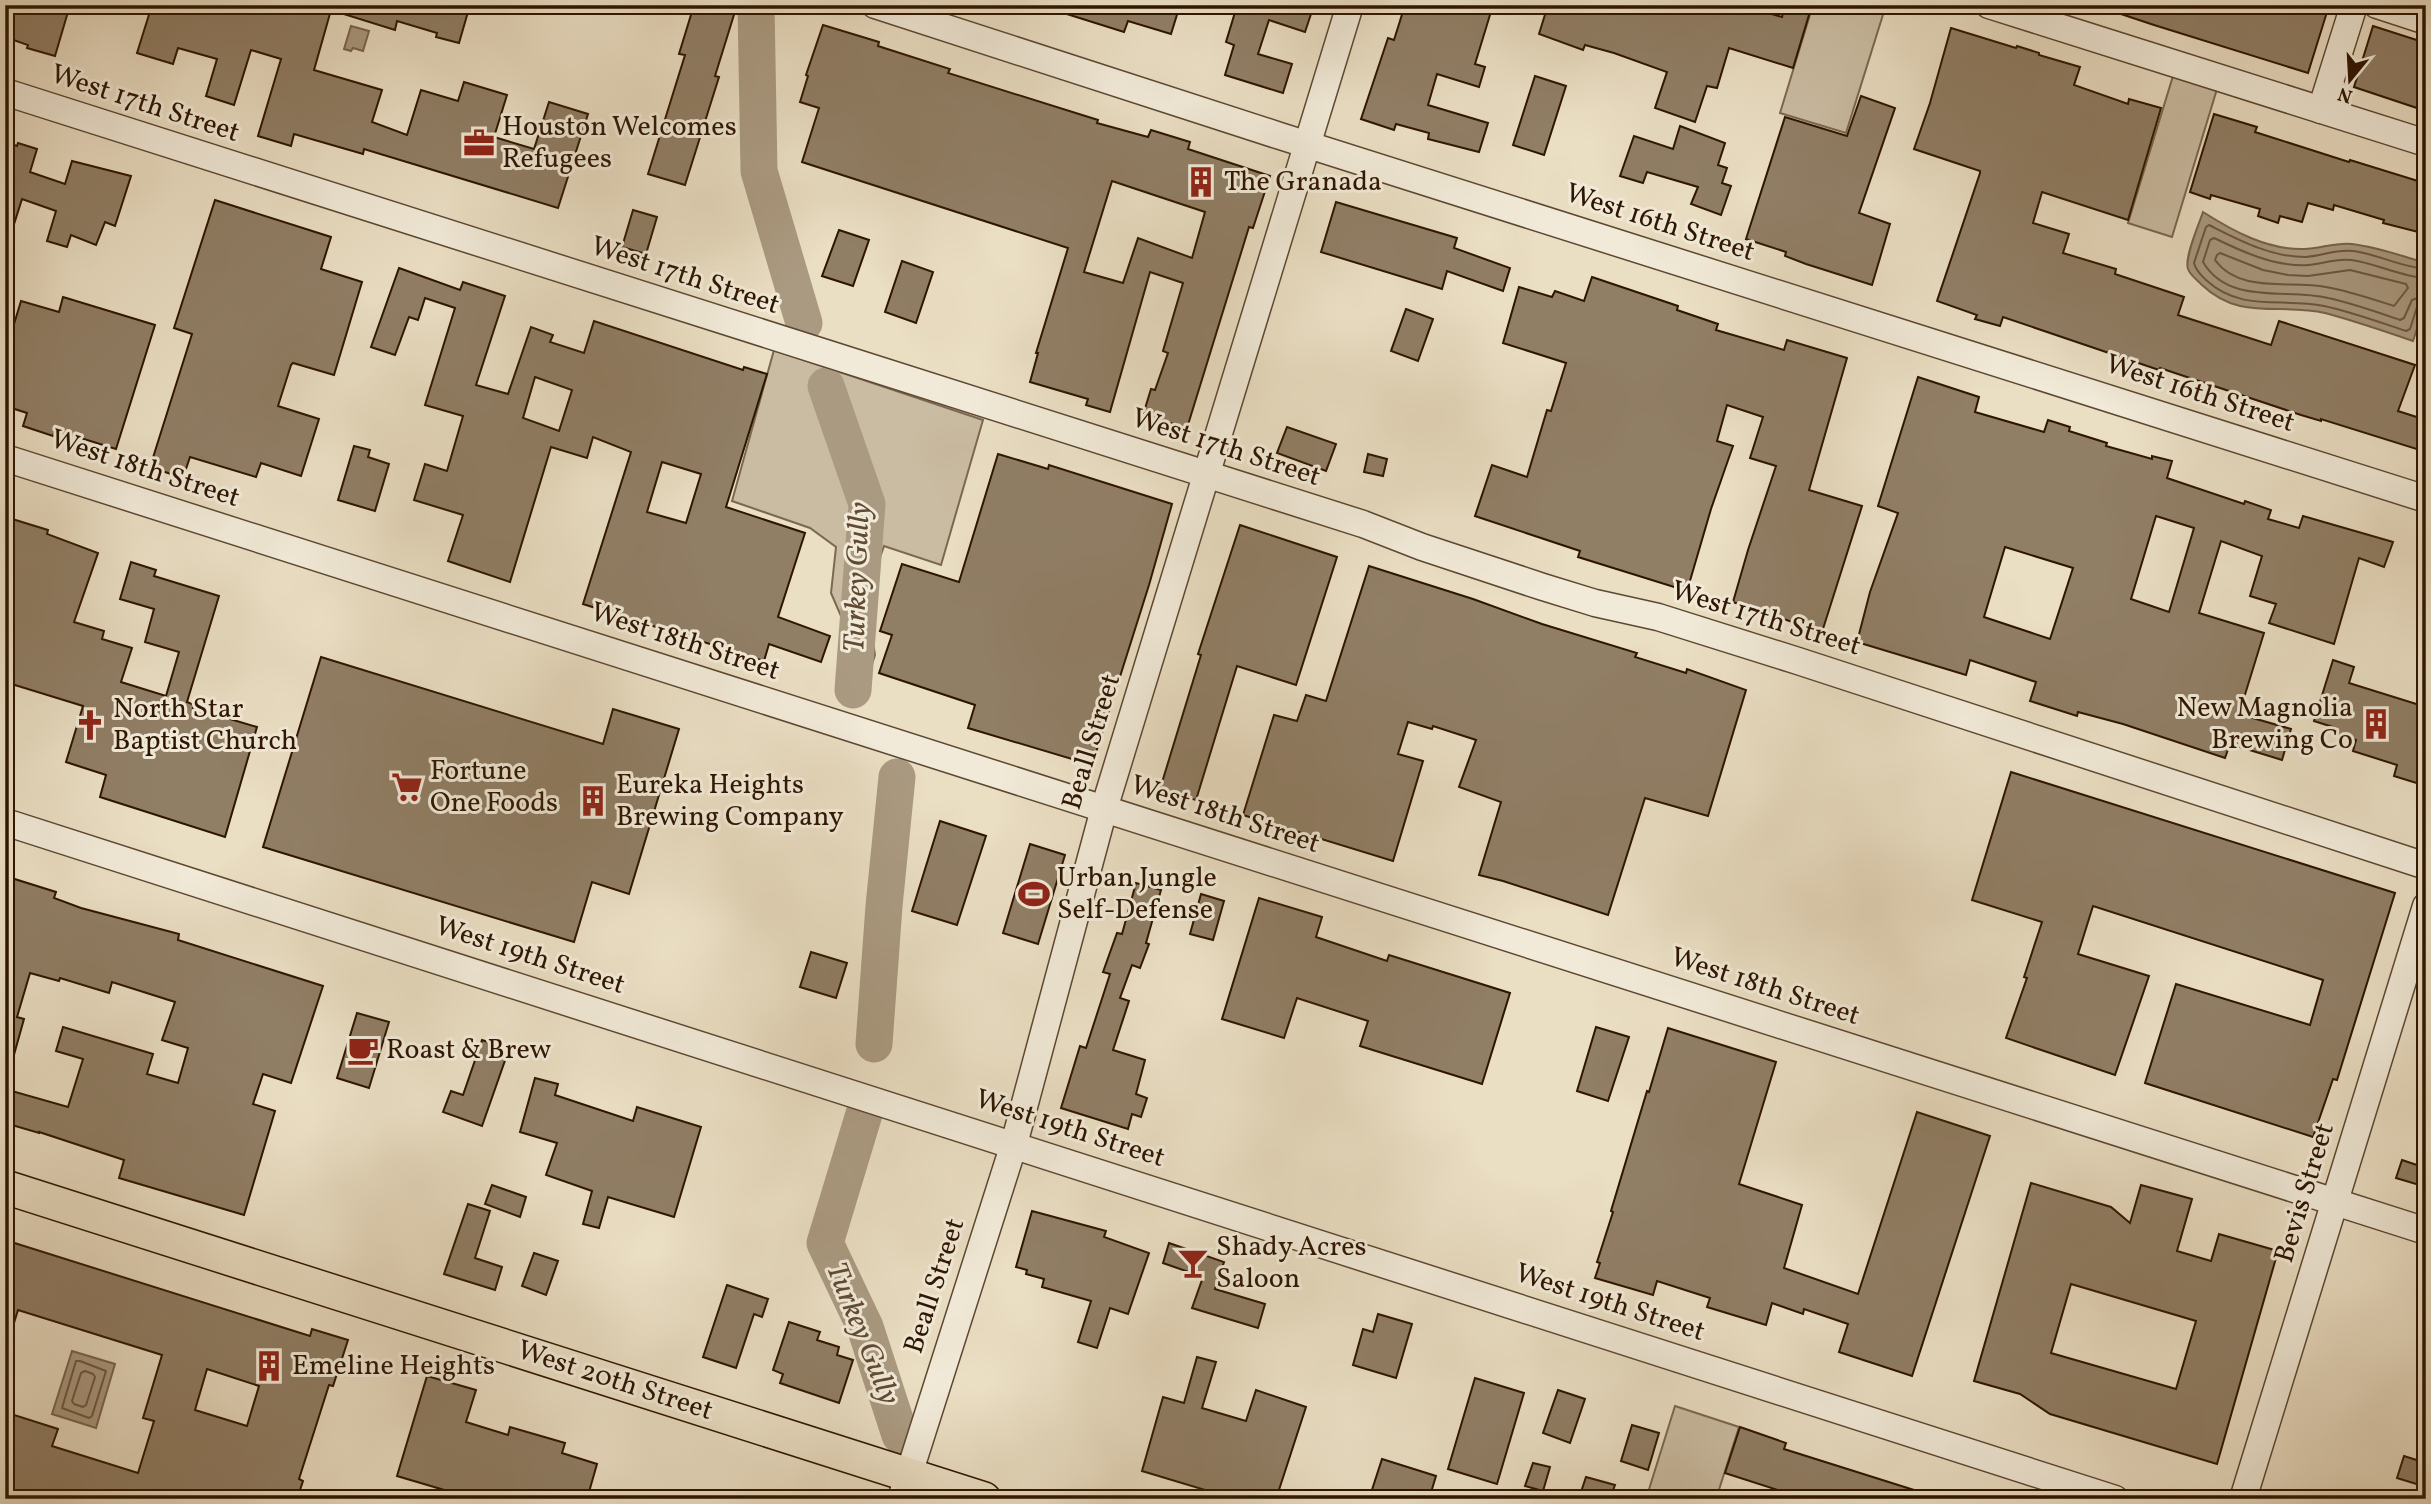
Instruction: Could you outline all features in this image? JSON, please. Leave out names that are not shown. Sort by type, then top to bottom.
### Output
[{"type":"main road","name":"West 20th Street","points":[[5,1187],[905,1486],[984,1499]]},
{"type":"street","name":"West 16th Street","points":[[875,5],[2426,499]]},
{"type":"street","name":"Beall Street","points":[[905,1486],[1014,1144],[1104,809],[1350,5]]},
{"type":"street","points":[[1989,5],[2426,143]]},
{"type":"street","points":[[2320,110],[2354,5]]},
{"type":"street","points":[[2377,5],[2426,21]]},
{"type":"street","name":"West 17th Street","points":[[5,92],[1363,524],[1422,547],[1543,587],[1595,603],[1658,617],[1798,661],[2426,866]]},
{"type":"street","name":"West 18th Street","points":[[5,458],[2426,1231]]},
{"type":"street","name":"West 19th Street","points":[[5,822],[2115,1499]]},
{"type":"street","name":"Bevis Street","points":[[2243,1499],[2426,906]]},
{"type":"shaded area","points":[[1813,5],[1886,5],[1846,133],[1780,113]]},
{"type":"shaded area","points":[[2173,76],[2217,89],[2172,237],[2128,223]]},
{"type":"shaded area","points":[[774,350],[983,420],[941,565],[884,546],[866,598],[875,655],[861,698],[837,690],[848,632],[831,593],[836,547],[810,528],[732,501]]},
{"type":"shaded area","points":[[1675,1406],[1739,1427],[1716,1499],[1646,1499]]},
{"type":"water","points":[[351,26],[369,31],[363,51],[344,49]]},
{"type":"water","points":[[2203,212],[2238,232],[2277,246],[2304,249],[2352,244],[2380,249],[2426,263],[2426,301],[2413,341],[2325,313],[2246,307],[2217,296],[2190,273],[2187,264]]},
{"type":"water","points":[[72,1351],[115,1364],[96,1428],[52,1414]]},
{"type":"building","points":[[5,5],[70,5],[55,56],[27,48],[28,45],[5,37]]},
{"type":"building","points":[[152,5],[470,5],[459,43],[397,21],[395,30],[331,10],[314,70],[382,90],[372,122],[407,135],[421,90],[458,101],[464,82],[507,95],[494,137],[534,149],[549,102],[588,114],[558,208],[364,149],[363,154],[294,134],[291,146],[258,136],[281,59],[251,50],[234,105],[206,96],[217,59],[178,48],[173,64],[137,53]]},
{"type":"building","points":[[694,5],[737,5],[715,76],[719,77],[685,185],[648,174],[685,55],[679,54]]},
{"type":"building","points":[[1052,5],[1180,5],[1171,34],[1128,21],[1124,32],[1051,9]]},
{"type":"building","points":[[1234,5],[1314,5],[1305,32],[1269,20],[1258,54],[1292,64],[1283,93],[1225,75],[1234,45],[1226,42],[1236,9]]},
{"type":"building","points":[[1405,5],[1493,5],[1475,64],[1485,67],[1479,87],[1437,74],[1428,105],[1488,123],[1479,152],[1428,139],[1429,133],[1396,124],[1394,130],[1361,119],[1388,38],[1394,40]]},
{"type":"building","points":[[1548,5],[1741,5],[1782,17],[1785,5],[1812,5],[1793,68],[1729,48],[1717,88],[1707,86],[1695,122],[1655,108],[1667,72],[1614,53],[1585,45],[1583,50],[1539,34]]},
{"type":"building","points":[[2107,5],[2306,5],[2327,12],[2308,73],[2106,9]]},
{"type":"building","points":[[823,25],[879,42],[878,46],[950,69],[948,73],[1098,120],[1097,123],[1148,137],[1151,130],[1190,142],[1188,149],[1270,176],[1253,228],[1249,227],[1187,428],[1143,415],[1151,389],[1155,390],[1168,353],[1163,351],[1183,283],[1150,272],[1110,412],[1086,405],[1088,399],[1030,382],[1036,353],[1068,248],[802,162],[819,108],[800,102],[808,76],[806,75]],"holes":[[[1112,181],[1205,212],[1192,258],[1138,238],[1123,283],[1084,272]]]},
{"type":"building","points":[[2373,26],[2426,43],[2426,111],[2354,87]]},
{"type":"building","points":[[1951,28],[2080,67],[2074,85],[2128,104],[2129,99],[2161,108],[2128,220],[2042,192],[2033,223],[2069,234],[2063,253],[2116,269],[2115,274],[2184,297],[2178,315],[2271,345],[2279,321],[2415,365],[2398,411],[2426,420],[2426,452],[2301,415],[2160,368],[2159,370],[2003,317],[2000,326],[1975,319],[1977,315],[1937,301],[1980,173],[1914,149]]},
{"type":"building","points":[[1535,76],[1566,86],[1544,155],[1513,145]]},
{"type":"building","points":[[1861,96],[1895,108],[1859,213],[1890,224],[1872,285],[1806,264],[1785,256],[1786,252],[1746,239],[1785,117],[1847,136]]},
{"type":"building","points":[[2214,114],[2257,127],[2255,132],[2418,181],[2426,186],[2426,234],[2383,223],[2384,220],[2334,205],[2333,210],[2308,203],[2302,222],[2280,216],[2278,223],[2258,216],[2260,209],[2190,192]]},
{"type":"building","points":[[1680,126],[1725,143],[1718,165],[1727,168],[1722,183],[1731,186],[1721,215],[1691,204],[1698,187],[1647,172],[1643,183],[1620,176],[1634,136],[1673,149]]},
{"type":"building","points":[[5,142],[37,149],[30,172],[65,184],[72,161],[131,176],[115,226],[105,222],[96,245],[71,235],[67,247],[47,241],[56,211],[22,199],[9,240],[5,240]]},
{"type":"building","points":[[215,200],[331,237],[321,269],[362,282],[334,375],[293,363],[278,406],[319,419],[301,476],[261,463],[256,477],[190,457],[183,478],[150,467],[192,334],[174,328]]},
{"type":"building","points":[[1336,202],[1457,238],[1454,248],[1510,268],[1503,291],[1447,271],[1442,289],[1321,252]]},
{"type":"building","points":[[633,210],[657,217],[646,254],[622,247]]},
{"type":"building","points":[[839,230],[869,240],[853,286],[822,276]]},
{"type":"building","points":[[902,261],[933,272],[916,323],[885,312]]},
{"type":"building","points":[[399,268],[460,290],[463,282],[505,296],[476,385],[508,394],[531,327],[553,335],[550,342],[584,353],[594,321],[743,370],[744,367],[767,374],[726,507],[805,533],[778,617],[830,636],[821,662],[769,644],[764,661],[583,604],[631,452],[593,437],[587,458],[551,447],[510,582],[448,561],[463,515],[414,500],[425,464],[447,471],[463,416],[425,405],[455,308],[425,298],[418,320],[409,317],[395,355],[371,347]],"holes":[[[535,377],[572,390],[559,431],[523,418]],[[662,462],[701,474],[686,523],[647,512]]]},
{"type":"building","points":[[1592,277],[1678,306],[1677,310],[1718,324],[1716,330],[1784,350],[1787,340],[1847,358],[1809,490],[1862,506],[1822,632],[1733,602],[1776,466],[1750,458],[1763,417],[1727,405],[1717,441],[1733,446],[1687,591],[1578,557],[1580,551],[1475,516],[1492,465],[1527,477],[1547,410],[1551,411],[1566,363],[1503,343],[1519,287],[1552,297],[1555,291],[1584,301]]},
{"type":"building","points":[[63,297],[155,325],[116,449],[55,430],[53,436],[23,426],[27,413],[5,406],[5,332],[11,334],[21,301],[59,312]]},
{"type":"building","points":[[1406,309],[1433,319],[1418,361],[1391,351]]},
{"type":"building","points":[[1918,377],[1979,397],[1975,412],[2044,432],[2048,420],[2070,427],[2069,431],[2107,443],[2106,446],[2152,459],[2152,456],[2172,461],[2167,478],[2244,504],[2245,501],[2271,510],[2268,519],[2299,528],[2303,516],[2393,542],[2384,567],[2359,558],[2334,644],[2269,623],[2276,604],[2250,596],[2262,556],[2221,541],[2199,613],[2264,633],[2239,714],[2291,729],[2282,760],[2230,744],[2225,758],[2123,724],[2078,712],[2077,716],[2030,701],[2036,682],[1970,660],[1966,675],[1857,642],[1870,592],[1898,513],[1878,506]],"holes":[[[2156,516],[2194,528],[2169,612],[2131,599]],[[2005,547],[2073,568],[2050,639],[1984,617]]]},
{"type":"building","points":[[1287,427],[1336,444],[1326,471],[1277,453]]},
{"type":"building","points":[[354,446],[370,450],[368,457],[389,464],[375,511],[338,500]]},
{"type":"building","points":[[998,454],[1048,469],[1049,465],[1172,504],[1092,765],[968,728],[975,705],[879,673],[892,635],[880,631],[902,564],[959,582]]},
{"type":"building","points":[[1368,454],[1387,459],[1383,476],[1364,472]]},
{"type":"building","points":[[9,518],[48,530],[47,534],[98,553],[74,622],[104,631],[102,639],[132,648],[121,682],[166,696],[179,652],[145,642],[154,609],[120,599],[131,562],[156,570],[154,576],[219,596],[187,702],[194,705],[193,708],[257,727],[225,837],[100,797],[106,775],[66,762],[83,706],[5,682],[5,529]]},
{"type":"building","points":[[1240,525],[1337,557],[1296,685],[1237,666],[1196,800],[1160,789],[1201,655],[1198,654]]},
{"type":"building","points":[[1369,566],[1637,653],[1635,657],[1686,673],[1687,669],[1746,690],[1708,816],[1645,798],[1608,915],[1479,875],[1501,802],[1459,787],[1476,740],[1433,726],[1432,729],[1408,722],[1398,754],[1423,761],[1393,861],[1243,815],[1274,715],[1297,721],[1306,695],[1326,701]]},
{"type":"building","name":"Fortune One Foods","points":[[321,657],[603,744],[613,709],[679,729],[629,894],[592,882],[574,942],[263,847]]},
{"type":"building","name":"New Magnolia Brewing Co","points":[[2333,660],[2354,667],[2349,683],[2426,707],[2426,786],[2394,776],[2397,765],[2353,751],[2356,740],[2334,734],[2336,728],[2314,721]]},
{"type":"building","points":[[2011,772],[2395,893],[2337,1080],[2333,1079],[2313,1137],[2145,1083],[2176,984],[2310,1025],[2323,980],[2093,906],[2078,954],[2149,976],[2115,1075],[2006,1038],[2027,978],[2024,977],[2042,922],[1972,900]]},
{"type":"building","points":[[940,821],[986,836],[957,925],[912,911]]},
{"type":"building","name":"Urban Jungle Self-Defense","points":[[1030,844],[1065,855],[1038,944],[1003,933]]},
{"type":"building","points":[[5,876],[56,892],[54,898],[81,908],[179,934],[178,940],[323,986],[291,1083],[263,1074],[253,1104],[275,1111],[244,1215],[119,1178],[124,1160],[5,1123],[5,1089],[68,1107],[83,1059],[56,1051],[63,1027],[153,1054],[147,1074],[178,1083],[188,1048],[162,1040],[175,1002],[112,982],[109,993],[60,978],[59,981],[30,973],[17,1017],[24,1019],[10,1069],[5,1068]]},
{"type":"building","points":[[1136,883],[1161,890],[1146,943],[1149,944],[1140,968],[1132,965],[1120,998],[1129,1001],[1113,1050],[1145,1060],[1136,1094],[1147,1098],[1141,1117],[1132,1114],[1128,1129],[1061,1108],[1080,1046],[1086,1048],[1110,974],[1103,972],[1117,933],[1122,934]]},
{"type":"building","points":[[1201,894],[1224,901],[1213,940],[1190,934]]},
{"type":"building","points":[[1259,898],[1322,917],[1316,937],[1387,961],[1389,955],[1510,993],[1482,1084],[1360,1046],[1368,1021],[1297,998],[1284,1038],[1222,1019]]},
{"type":"building","points":[[811,952],[847,963],[836,998],[800,987]]},
{"type":"building","name":"Roast & Brew","points":[[357,1013],[389,1022],[369,1088],[337,1078]]},
{"type":"building","points":[[1596,1027],[1629,1037],[1608,1101],[1577,1091]]},
{"type":"building","points":[[1668,1028],[1776,1062],[1739,1184],[1802,1205],[1784,1268],[1858,1294],[1917,1112],[1990,1136],[1912,1376],[1839,1352],[1848,1324],[1804,1309],[1803,1314],[1772,1303],[1766,1325],[1707,1307],[1710,1298],[1657,1281],[1653,1295],[1595,1278],[1600,1263],[1597,1262],[1613,1212],[1611,1211]]},
{"type":"building","points":[[482,1040],[509,1049],[482,1126],[443,1112],[451,1091],[463,1095]]},
{"type":"building","points":[[535,1078],[558,1084],[555,1095],[633,1121],[637,1107],[701,1127],[674,1217],[608,1197],[599,1228],[583,1224],[592,1191],[546,1175],[557,1143],[520,1132]]},
{"type":"building","points":[[2402,1160],[2426,1168],[2426,1187],[2396,1178]]},
{"type":"building","points":[[2031,1183],[2111,1207],[2130,1223],[2141,1185],[2192,1199],[2177,1251],[2211,1261],[2219,1234],[2278,1251],[2217,1464],[2050,1414],[2020,1394],[1974,1381]],"holes":[[[2071,1284],[2196,1321],[2176,1389],[2051,1353]]]},
{"type":"building","points":[[492,1185],[526,1197],[520,1217],[485,1204]]},
{"type":"building","points":[[468,1204],[490,1211],[475,1258],[502,1267],[495,1290],[444,1274]]},
{"type":"building","points":[[1032,1211],[1106,1231],[1104,1237],[1149,1253],[1128,1314],[1110,1308],[1097,1348],[1078,1342],[1091,1301],[1042,1287],[1044,1279],[1026,1274],[1027,1270],[1016,1267]]},
{"type":"building","name":"Emeline Heights","points":[[5,1240],[310,1336],[312,1329],[348,1340],[333,1386],[329,1385],[299,1479],[303,1481],[297,1499],[5,1499],[5,1412],[58,1429],[52,1446],[138,1473],[154,1421],[143,1418],[162,1355],[18,1310],[9,1339],[5,1339]],"holes":[[[207,1369],[259,1386],[247,1426],[195,1410]]]},
{"type":"building","points":[[1169,1243],[1224,1262],[1215,1289],[1265,1304],[1258,1328],[1192,1308],[1203,1277],[1163,1263]]},
{"type":"building","points":[[534,1253],[558,1261],[546,1295],[522,1286]]},
{"type":"building","points":[[727,1285],[768,1299],[762,1317],[754,1314],[736,1368],[703,1357]]},
{"type":"building","points":[[1378,1314],[1412,1324],[1396,1378],[1353,1365],[1363,1329],[1373,1332]]},
{"type":"building","points":[[789,1322],[820,1332],[817,1340],[839,1347],[837,1355],[853,1360],[839,1403],[780,1383],[783,1374],[773,1370]]},
{"type":"building","points":[[1197,1357],[1216,1362],[1202,1408],[1246,1421],[1256,1390],[1306,1407],[1276,1499],[1220,1499],[1222,1495],[1142,1471],[1163,1397],[1184,1403]]},
{"type":"building","points":[[427,1376],[476,1390],[466,1422],[508,1435],[510,1427],[565,1443],[562,1453],[597,1464],[587,1499],[449,1499],[451,1492],[397,1476]]},
{"type":"building","points":[[1475,1378],[1524,1393],[1497,1484],[1448,1469]]},
{"type":"building","points":[[1558,1390],[1585,1399],[1570,1443],[1543,1433]]},
{"type":"building","points":[[1632,1425],[1659,1433],[1648,1470],[1621,1461]]},
{"type":"building","points":[[1740,1427],[1786,1443],[1784,1449],[1930,1495],[1930,1499],[1788,1499],[1790,1494],[1725,1473]]},
{"type":"building","points":[[2404,1456],[2426,1463],[2426,1487],[2397,1478]]},
{"type":"building","points":[[1382,1459],[1436,1476],[1429,1499],[1369,1499]]},
{"type":"building","points":[[1533,1463],[1550,1467],[1543,1491],[1525,1486]]},
{"type":"building","points":[[1586,1477],[1615,1485],[1610,1499],[1590,1499],[1580,1495]]},
{"type":"waterway","name":"Turkey Gully","points":[[756,5],[759,171],[804,323]]},
{"type":"waterway","name":"Turkey Gully","points":[[826,386],[867,504],[853,690]]},
{"type":"waterway","name":"Turkey Gully","points":[[874,1044],[897,777]]},
{"type":"waterway","name":"Turkey Gully","points":[[864,1114],[825,1243],[865,1327],[900,1435]]},
{"type":"place","name":"Houston Welcomes Refugees","points":[[479,143]]},
{"type":"place","name":"The Granada","points":[[1201,182]]},
{"type":"place","name":"New Magnolia Brewing Co","points":[[2376,724]]},
{"type":"place","name":"North Star Baptist Church","points":[[90,725]]},
{"type":"place","name":"Fortune One Foods","points":[[407,787]]},
{"type":"place","name":"Eureka Heights Brewing Company","points":[[593,801]]},
{"type":"place","name":"Urban Jungle Self-Defense","points":[[1034,894]]},
{"type":"place","name":"Roast & Brew","points":[[363,1050]]},
{"type":"place","name":"Shady Acres Saloon","points":[[1193,1263]]},
{"type":"place","name":"Emeline Heights","points":[[269,1366]]}]
